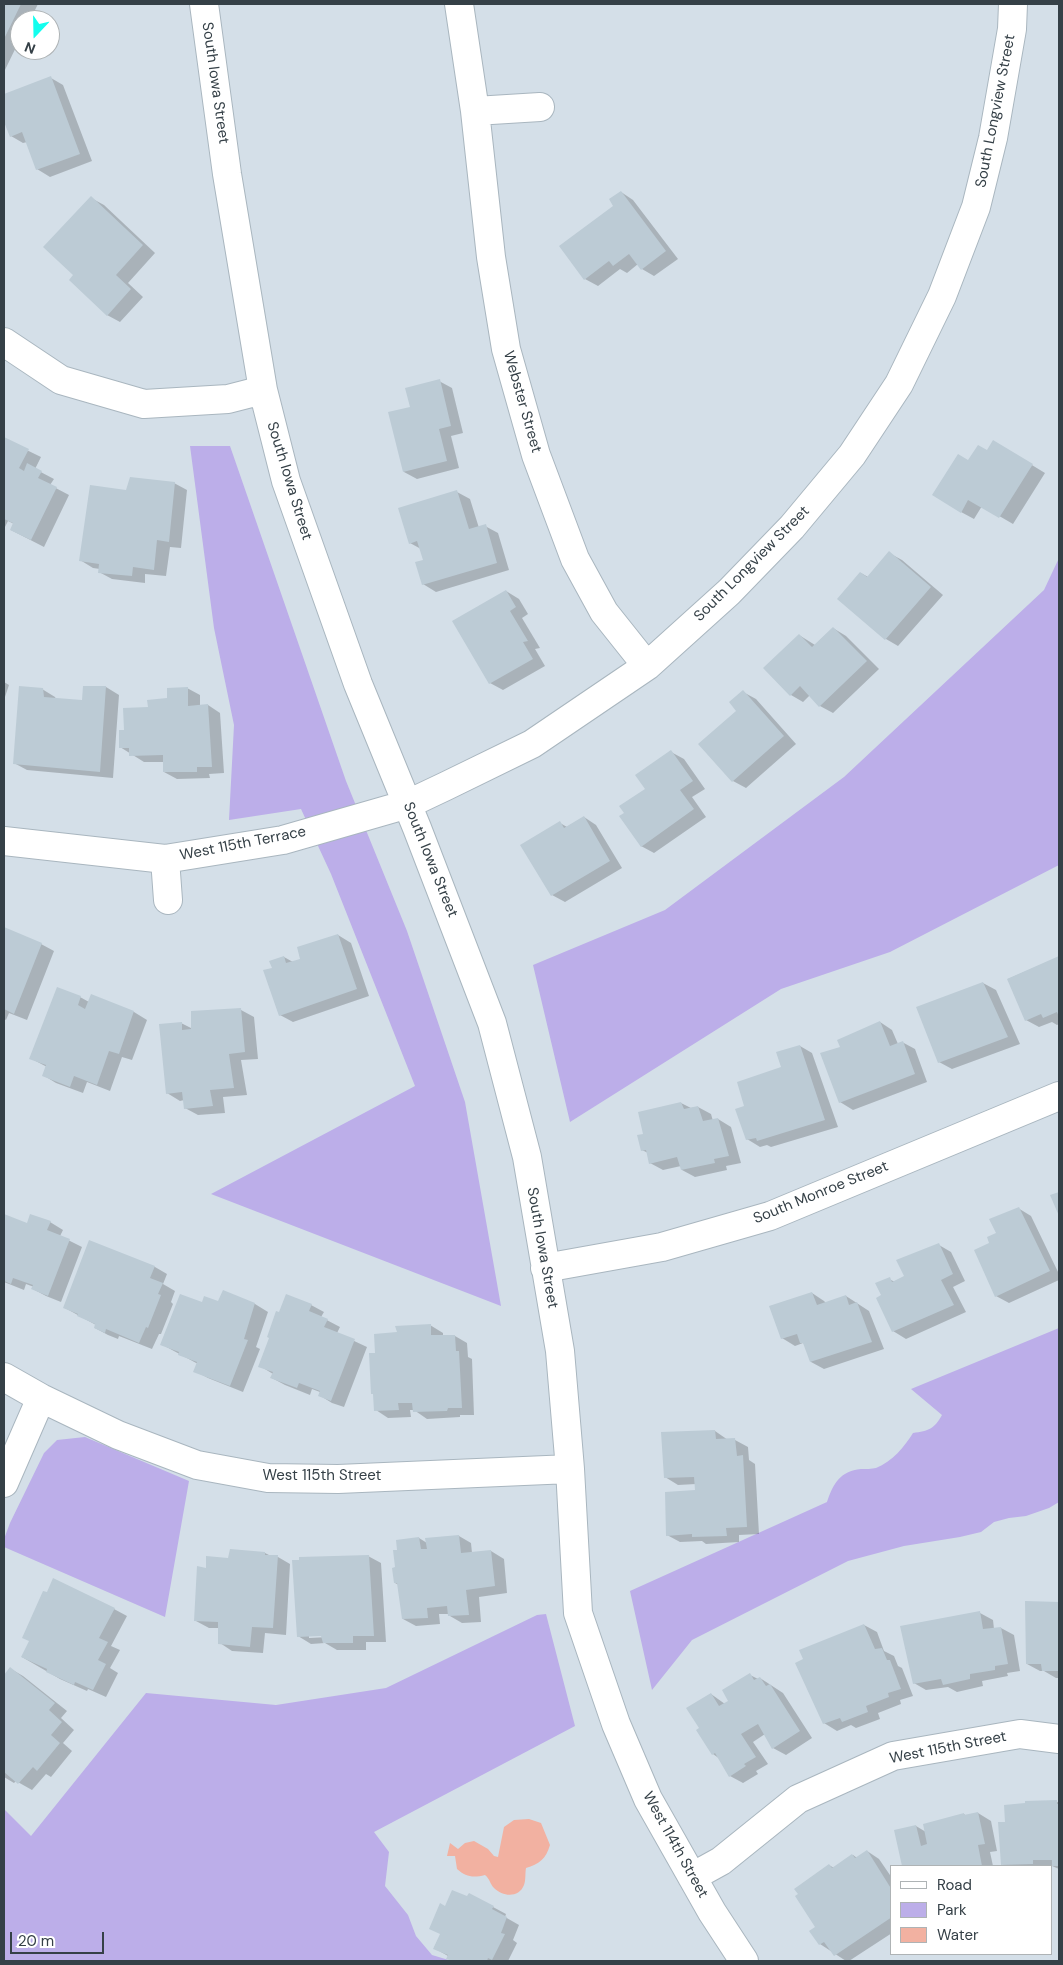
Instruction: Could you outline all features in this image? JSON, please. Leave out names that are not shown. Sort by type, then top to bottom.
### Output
[{"type":"street","name":"South Iowa Street","points":[[204,4],[227,174],[263,390],[286,481],[358,684],[408,804],[497,1037],[527,1157],[560,1351],[570,1468],[578,1613],[616,1724]]},
{"type":"street","name":"Webster Street","points":[[459,4],[475,111],[491,256],[506,349],[536,455],[575,559],[604,612],[647,666]]},
{"type":"street","name":"South Longview Street","points":[[408,804],[532,744],[647,666],[729,592],[792,527],[852,455],[899,384],[942,296],[976,207],[993,138],[1012,29],[1012,4]]},
{"type":"street","points":[[475,111],[540,107]]},
{"type":"street","points":[[4,342],[61,380],[144,404],[228,399],[263,390]]},
{"type":"street","name":"West 115th Terrace","points":[[4,841],[165,859],[283,840],[408,804]]},
{"type":"street","name":"West 115th Terrace","points":[[165,859],[168,900]]},
{"type":"street","name":"South Monroe Street","points":[[545,1268],[662,1247],[770,1216],[1059,1096]]},
{"type":"street","name":"West 115th Street","points":[[4,1377],[41,1398],[118,1435],[197,1465],[268,1478],[338,1479],[570,1468]]},
{"type":"street","points":[[4,1483],[41,1398]]},
{"type":"street","name":"West 114th Street","points":[[616,1724],[648,1799],[692,1877],[744,1961]]},
{"type":"street","name":"West 115th Street","points":[[692,1877],[721,1861],[798,1798],[893,1756],[1020,1734],[1059,1739]]},
{"type":"shaded area","points":[[4,4],[1059,4],[1059,1961],[4,1961]]},
{"type":"green space","points":[[190,446],[230,446],[346,781],[407,931],[465,1102],[501,1306],[211,1194],[415,1086],[331,874],[301,809],[229,820],[234,725],[214,628]]},
{"type":"green space","points":[[1059,558],[1059,865],[890,952],[781,989],[570,1122],[533,965],[665,910],[844,777],[1044,590]]},
{"type":"green space","points":[[1059,1328],[1059,1502],[1049,1508],[1026,1516],[994,1522],[981,1532],[904,1546],[848,1561],[692,1640],[652,1690],[630,1591],[827,1502],[835,1484],[848,1472],[882,1465],[898,1453],[913,1433],[927,1430],[934,1426],[942,1415],[911,1389]]},
{"type":"green space","points":[[85,1437],[189,1481],[165,1617],[4,1547],[4,1539],[10,1523],[44,1453],[57,1440]]},
{"type":"green space","points":[[546,1614],[575,1726],[374,1832],[389,1852],[385,1886],[408,1915],[416,1936],[432,1955],[452,1961],[4,1961],[4,1809],[31,1836],[146,1693],[276,1705],[386,1688],[537,1615]]},
{"type":"water","points":[[529,1819],[541,1823],[550,1845],[541,1860],[535,1865],[526,1868],[524,1885],[515,1894],[510,1895],[498,1891],[485,1875],[473,1877],[463,1874],[457,1869],[455,1856],[447,1856],[450,1843],[458,1849],[465,1843],[474,1841],[498,1857],[504,1827],[514,1820]]},
{"type":"building","points":[[4,4],[21,4],[18,10],[10,10],[10,27],[4,39]]},
{"type":"building","points":[[51,76],[80,154],[36,170],[22,132],[10,137],[4,122],[4,94]]},
{"type":"building","points":[[621,191],[666,251],[641,270],[629,254],[613,266],[609,261],[584,280],[559,246],[613,206],[609,199]]},
{"type":"building","points":[[91,196],[143,245],[116,275],[131,289],[107,316],[69,280],[73,275],[43,247]]},
{"type":"building","points":[[440,379],[451,426],[439,429],[447,461],[403,472],[388,412],[410,407],[405,388]]},
{"type":"building","points":[[4,437],[29,449],[19,468],[24,471],[27,463],[42,471],[38,478],[57,487],[31,540],[10,530],[13,523],[4,519]]},
{"type":"building","points":[[993,440],[1033,464],[999,518],[968,500],[961,513],[932,495],[958,454],[968,460],[978,445],[987,450]]},
{"type":"building","points":[[130,477],[175,482],[169,542],[157,540],[154,570],[133,567],[132,576],[98,573],[99,564],[79,561],[90,485],[126,490]]},
{"type":"building","points":[[457,490],[469,529],[486,524],[497,563],[422,585],[415,562],[423,560],[417,541],[409,544],[398,508]]},
{"type":"building","points":[[889,551],[931,587],[885,640],[837,599],[860,572],[867,577]]},
{"type":"building","points":[[506,590],[516,607],[510,611],[528,641],[523,642],[533,659],[489,684],[452,621]]},
{"type":"building","points":[[833,627],[867,661],[819,707],[800,686],[790,696],[763,668],[799,634],[812,647]]},
{"type":"building","points":[[19,686],[43,688],[44,697],[82,700],[83,686],[106,686],[100,772],[13,764]]},
{"type":"building","points":[[188,687],[188,706],[208,704],[212,767],[197,767],[197,772],[163,772],[163,755],[129,756],[129,748],[119,748],[119,730],[124,730],[123,708],[148,707],[147,700],[167,698],[167,688]]},
{"type":"building","points":[[743,690],[784,736],[732,782],[698,744],[736,711],[729,702]]},
{"type":"building","points":[[671,750],[693,781],[680,790],[694,809],[641,847],[619,816],[624,813],[619,806],[645,789],[635,775]]},
{"type":"building","points":[[584,816],[610,861],[551,896],[520,845],[560,821],[564,828]]},
{"type":"building","points":[[4,927],[42,943],[14,1014],[4,1009]]},
{"type":"building","points":[[338,934],[357,989],[279,1016],[263,970],[272,968],[269,961],[284,956],[286,963],[300,959],[297,947]]},
{"type":"building","points":[[1059,956],[1059,1017],[1057,1012],[1043,1018],[1041,1014],[1025,1021],[1007,979]]},
{"type":"building","points":[[983,982],[1008,1037],[938,1063],[916,1007]]},
{"type":"building","points":[[57,987],[81,996],[78,1005],[85,1009],[91,994],[134,1011],[119,1054],[109,1051],[97,1085],[74,1076],[70,1087],[42,1076],[46,1065],[29,1059]]},
{"type":"building","points":[[241,1008],[245,1052],[229,1054],[234,1088],[210,1090],[213,1106],[184,1109],[182,1092],[166,1094],[159,1024],[182,1022],[182,1030],[191,1029],[191,1011]]},
{"type":"building","points":[[880,1021],[890,1046],[903,1041],[915,1074],[839,1103],[820,1053],[840,1047],[837,1040]]},
{"type":"building","points":[[800,1045],[825,1120],[757,1141],[756,1138],[746,1140],[735,1109],[744,1106],[737,1082],[781,1067],[776,1052]]},
{"type":"building","points":[[681,1102],[684,1109],[698,1106],[703,1121],[718,1118],[729,1156],[714,1159],[715,1163],[681,1170],[677,1157],[649,1164],[646,1150],[641,1151],[637,1135],[643,1134],[638,1112]]},
{"type":"building","points":[[1059,1192],[1059,1216],[1050,1195]]},
{"type":"building","points":[[1019,1207],[1050,1271],[995,1297],[974,1250],[989,1243],[987,1237],[996,1233],[989,1219]]},
{"type":"building","points":[[4,1214],[27,1223],[30,1214],[51,1221],[47,1230],[70,1239],[48,1296],[31,1289],[33,1285],[13,1278],[11,1284],[4,1281]]},
{"type":"building","points":[[89,1240],[155,1266],[150,1278],[163,1283],[158,1294],[161,1295],[148,1328],[146,1327],[139,1343],[106,1329],[105,1333],[94,1328],[95,1324],[63,1308]]},
{"type":"building","points":[[939,1243],[953,1274],[941,1280],[954,1305],[892,1332],[876,1298],[881,1295],[875,1283],[890,1277],[892,1282],[904,1276],[896,1260]]},
{"type":"building","points":[[223,1290],[255,1303],[244,1339],[248,1340],[230,1386],[193,1372],[197,1362],[178,1355],[179,1352],[160,1345],[180,1294],[202,1302],[204,1296],[218,1301]]},
{"type":"building","points":[[812,1292],[817,1305],[846,1295],[849,1305],[857,1302],[872,1342],[810,1362],[803,1343],[800,1343],[797,1334],[781,1339],[769,1306]]},
{"type":"building","points":[[286,1294],[312,1304],[309,1311],[328,1319],[324,1327],[355,1339],[331,1401],[318,1396],[320,1391],[299,1383],[297,1388],[270,1378],[273,1372],[258,1367],[269,1338],[267,1337],[276,1311],[279,1312]]},
{"type":"building","points":[[431,1324],[431,1335],[455,1335],[456,1351],[459,1351],[462,1408],[448,1408],[447,1411],[413,1412],[412,1403],[398,1403],[399,1410],[374,1411],[373,1394],[371,1394],[369,1353],[375,1353],[374,1334],[397,1332],[395,1326]]},
{"type":"building","points":[[715,1430],[716,1439],[735,1438],[737,1456],[743,1455],[747,1527],[726,1528],[727,1536],[692,1537],[692,1534],[666,1536],[665,1492],[695,1490],[694,1477],[664,1478],[661,1432]]},
{"type":"building","points":[[459,1535],[461,1553],[491,1550],[495,1586],[466,1590],[469,1615],[448,1616],[447,1606],[427,1608],[428,1618],[402,1619],[397,1583],[394,1583],[392,1568],[395,1567],[393,1550],[397,1550],[396,1540],[419,1537],[421,1549],[427,1549],[425,1538]]},
{"type":"building","points":[[230,1549],[265,1552],[265,1555],[278,1555],[273,1628],[252,1627],[250,1647],[218,1644],[218,1622],[194,1621],[197,1566],[206,1568],[206,1556],[228,1558]]},
{"type":"building","points":[[369,1555],[374,1636],[353,1636],[353,1643],[323,1643],[321,1636],[297,1637],[292,1560],[299,1560],[299,1557]]},
{"type":"building","points":[[53,1578],[115,1608],[99,1638],[108,1642],[98,1660],[106,1664],[93,1690],[75,1682],[74,1685],[46,1672],[47,1669],[21,1657],[29,1641],[22,1638],[43,1591],[47,1592]]},
{"type":"building","points":[[1025,1601],[1059,1602],[1059,1671],[1042,1671],[1041,1664],[1026,1664]]},
{"type":"building","points":[[980,1611],[983,1629],[1001,1627],[1008,1664],[995,1666],[995,1670],[970,1674],[970,1679],[943,1685],[941,1679],[913,1684],[900,1626]]},
{"type":"building","points":[[864,1624],[875,1649],[882,1648],[887,1660],[890,1660],[901,1689],[888,1693],[889,1697],[866,1706],[868,1712],[842,1722],[840,1718],[823,1724],[795,1663],[803,1659],[799,1650]]},
{"type":"building","points":[[10,1667],[55,1703],[49,1710],[62,1722],[51,1735],[60,1743],[37,1771],[33,1767],[18,1784],[4,1772],[4,1675]]},
{"type":"building","points":[[750,1673],[754,1680],[760,1677],[766,1686],[770,1684],[800,1731],[772,1749],[758,1724],[741,1734],[756,1757],[744,1764],[746,1766],[729,1777],[715,1753],[712,1755],[696,1730],[699,1728],[686,1708],[711,1693],[719,1706],[728,1701],[722,1690]]},
{"type":"building","points":[[1057,1800],[1057,1804],[1059,1804],[1059,1866],[1053,1866],[1052,1860],[1033,1860],[1033,1864],[1001,1865],[998,1822],[1005,1822],[1004,1805],[1025,1803],[1025,1801]]},
{"type":"building","points":[[978,1812],[985,1844],[978,1845],[982,1865],[902,1865],[894,1830],[916,1825],[921,1846],[927,1844],[923,1824],[964,1813],[964,1815]]},
{"type":"building","points":[[867,1850],[890,1887],[890,1918],[834,1956],[824,1942],[819,1945],[809,1931],[815,1927],[795,1896],[798,1894],[794,1889],[829,1864],[832,1868],[852,1854],[855,1858]]},
{"type":"building","points":[[452,1890],[467,1896],[469,1893],[494,1906],[492,1909],[507,1917],[501,1933],[505,1934],[492,1960],[488,1958],[487,1961],[452,1961],[446,1959],[448,1955],[433,1949],[440,1934],[429,1929],[440,1903],[445,1906]]}]
